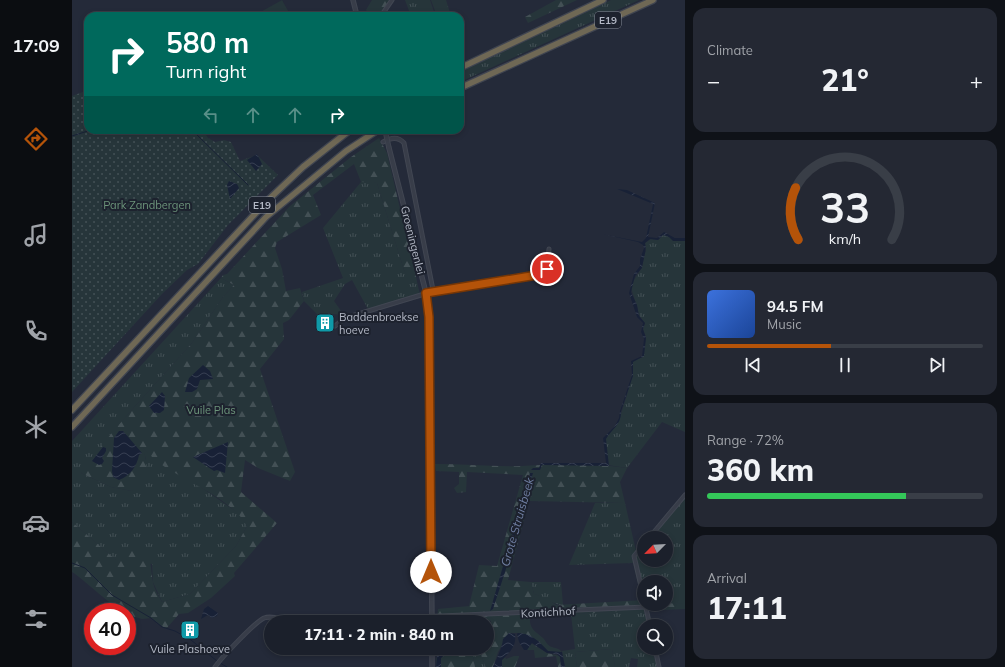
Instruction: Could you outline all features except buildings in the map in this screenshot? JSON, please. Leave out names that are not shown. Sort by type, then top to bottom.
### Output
[{"type":"highway","name":"E19","points":[[464,66],[603,0]]},
{"type":"highway","name":"E19","points":[[464,86],[653,0]]},
{"type":"highway","name":"E19","points":[[72,410],[266,202],[308,163],[345,134]]},
{"type":"highway","name":"E19","points":[[72,427],[266,218],[346,151],[372,134]]},
{"type":"street","points":[[353,0],[356,12]]},
{"type":"street","points":[[384,12],[392,0]]},
{"type":"street","name":"Groeningenlei","points":[[386,134],[426,293],[429,317],[432,615]]},
{"type":"street","points":[[383,142],[393,138],[398,138],[404,143],[432,291]]},
{"type":"street","points":[[335,326],[345,318],[432,291],[537,275],[547,269],[550,249]]},
{"type":"street","points":[[656,531],[685,495]]},
{"type":"street","points":[[637,552],[634,556],[638,575]]},
{"type":"street","name":"Kontichhof","points":[[453,615],[637,606]]},
{"type":"street","points":[[215,667],[264,618]]},
{"type":"street","points":[[432,655],[432,667]]},
{"type":"street","points":[[656,655],[659,667]]},
{"type":"green space","points":[[282,0],[289,12],[260,12]]},
{"type":"green space","points":[[372,0],[390,0],[382,12],[367,12],[366,10]]},
{"type":"green space","points":[[405,0],[430,0],[434,12],[410,12]]},
{"type":"green space","points":[[431,0],[446,0],[450,12],[436,12]]},
{"type":"green space","points":[[556,0],[577,0],[528,23],[525,17]]},
{"type":"green space","points":[[611,0],[639,0],[464,80],[464,70]]},
{"type":"green space","name":"Park Zandbergen","points":[[84,92],[84,134],[206,134],[208,138],[215,142],[224,140],[231,142],[240,161],[257,155],[278,175],[228,225],[198,264],[187,270],[162,294],[72,392],[72,96]]},
{"type":"green space","name":"Vuile Plas","points":[[379,138],[387,153],[416,277],[409,278],[404,270],[377,183],[361,182],[354,164],[313,195],[321,215],[277,242],[275,248],[282,269],[286,291],[300,288],[304,301],[289,320],[283,323],[284,339],[260,369],[295,472],[290,481],[258,468],[245,460],[241,492],[277,523],[234,573],[235,576],[211,598],[188,613],[179,614],[166,629],[151,618],[142,619],[136,617],[136,603],[111,603],[72,572],[72,522],[116,560],[130,550],[147,557],[151,564],[154,587],[162,602],[190,594],[236,546],[247,526],[231,507],[159,463],[143,448],[146,461],[146,471],[144,476],[132,491],[111,487],[81,473],[85,465],[128,414],[192,343],[223,297],[234,285],[221,278],[223,275],[227,274],[290,206],[351,157]]},
{"type":"green space","points":[[369,181],[377,183],[404,270],[409,277],[416,277],[420,295],[369,311],[352,280],[345,284],[334,301],[344,315],[332,314],[320,317],[304,301],[302,292],[343,278],[323,228],[361,182]]},
{"type":"green space","points":[[664,234],[671,238],[685,239],[685,432],[662,422],[627,468],[608,465],[605,446],[606,435],[619,421],[631,378],[631,362],[643,357],[646,337],[643,329],[645,323],[640,317],[632,292],[632,285],[642,267],[646,251],[645,243],[651,239],[658,240]]},
{"type":"green space","points":[[221,278],[234,285],[223,297],[192,343],[128,414],[81,473],[111,487],[132,491],[146,459],[142,447],[161,464],[195,483],[241,515],[247,526],[236,546],[190,594],[162,602],[153,582],[152,564],[120,558],[117,561],[72,522],[72,441]]},
{"type":"green space","points":[[435,464],[511,466],[561,464],[614,466],[627,468],[620,482],[625,503],[529,501],[508,580],[531,582],[534,594],[546,598],[556,605],[637,600],[637,611],[639,611],[571,614],[530,618],[531,625],[534,630],[549,646],[559,649],[562,653],[548,651],[535,639],[518,633],[509,633],[498,652],[493,667],[486,667],[481,655],[494,655],[494,615],[438,615],[438,609],[469,606],[479,565],[497,566],[523,475],[467,472],[466,492],[457,493],[454,488],[459,484],[459,472],[436,471]]},
{"type":"green space","points":[[685,495],[685,603],[673,604],[673,575],[637,575],[637,579],[633,563],[569,565],[595,503],[625,503],[636,551],[637,550],[637,567],[673,567],[673,531],[655,531]]},
{"type":"green space","points":[[531,582],[561,582],[563,605],[556,604],[534,594]]},
{"type":"green space","points":[[673,603],[685,603],[685,609],[673,610]]},
{"type":"green space","points":[[644,611],[646,619],[637,619],[637,655],[654,655],[657,667],[637,667],[638,659],[631,658],[629,667],[615,667],[612,649],[575,652],[577,667],[565,667],[562,651],[575,649],[571,614]]},
{"type":"green space","points":[[531,643],[547,653],[560,656],[561,667],[558,667],[556,656],[535,658],[534,650],[527,650]]},
{"type":"green space","points":[[612,649],[615,667],[577,667],[575,652]]},
{"type":"green space","points":[[444,655],[472,655],[475,667],[436,667],[436,658],[441,658]]},
{"type":"green space","points":[[481,655],[486,667],[475,667],[473,656]]},
{"type":"green space","points":[[519,656],[515,667],[502,667],[501,661],[505,657],[506,659]]},
{"type":"water","points":[[257,154],[262,164],[256,171],[247,160]]},
{"type":"water","points":[[229,181],[237,184],[239,188],[230,199],[227,185]]},
{"type":"water","points":[[617,189],[627,190],[655,203],[648,237],[657,238],[664,232],[675,238],[685,238],[685,241],[673,241],[669,237],[663,235],[658,240],[650,239],[645,243],[642,268],[635,276],[631,292],[637,305],[639,316],[645,323],[643,329],[646,338],[644,356],[633,362],[633,376],[621,411],[620,419],[606,439],[609,466],[542,465],[540,470],[531,470],[533,468],[539,468],[541,463],[606,463],[603,438],[615,426],[619,418],[620,411],[632,375],[631,361],[642,356],[644,339],[641,332],[643,323],[637,317],[629,293],[634,274],[640,266],[640,259],[644,248],[643,245],[638,242],[602,234],[642,242],[646,238],[653,204]]},
{"type":"water","points":[[203,365],[210,371],[213,379],[200,380],[197,389],[192,392],[185,392],[189,378]]},
{"type":"water","points":[[162,392],[165,396],[164,410],[160,413],[154,413],[149,406]]},
{"type":"water","points":[[119,431],[123,431],[142,453],[139,455],[137,463],[132,470],[119,480],[113,477],[112,471],[114,438]]},
{"type":"water","points":[[228,442],[225,473],[217,470],[214,471],[193,457]]},
{"type":"water","points":[[103,447],[106,448],[102,458],[104,461],[99,465],[92,461]]},
{"type":"water","name":"Grote Struisbeek","points":[[530,473],[533,473],[505,572],[493,609],[490,611]]},
{"type":"water","points":[[208,606],[218,613],[217,616],[212,618],[208,615],[201,619],[204,609]]},
{"type":"water","points":[[509,633],[515,634],[514,646],[502,660],[502,667],[493,667],[503,639]]},
{"type":"water","points":[[518,633],[531,636],[548,651],[562,652],[565,667],[561,667],[560,657],[557,654],[547,653],[532,643],[527,650],[524,650],[519,642]]},
{"type":"water","points":[[444,655],[441,658],[441,667],[436,667],[437,656]]},
{"type":"waterway","points":[[72,136],[84,132]]},
{"type":"waterway","points":[[196,134],[248,185]]},
{"type":"waterway","points":[[72,563],[85,568],[112,595],[151,618],[162,627],[175,631],[191,640],[217,661]]},
{"type":"waterway","points":[[220,663],[227,667]]},
{"type":"place","name":"Baddenbroekse hoeve","points":[[325,323]]},
{"type":"place","name":"Vuile Plashoeve","points":[[190,630]]},
{"type":"route","points":[[431,572],[429,317],[426,293],[537,275],[547,269]]}]
